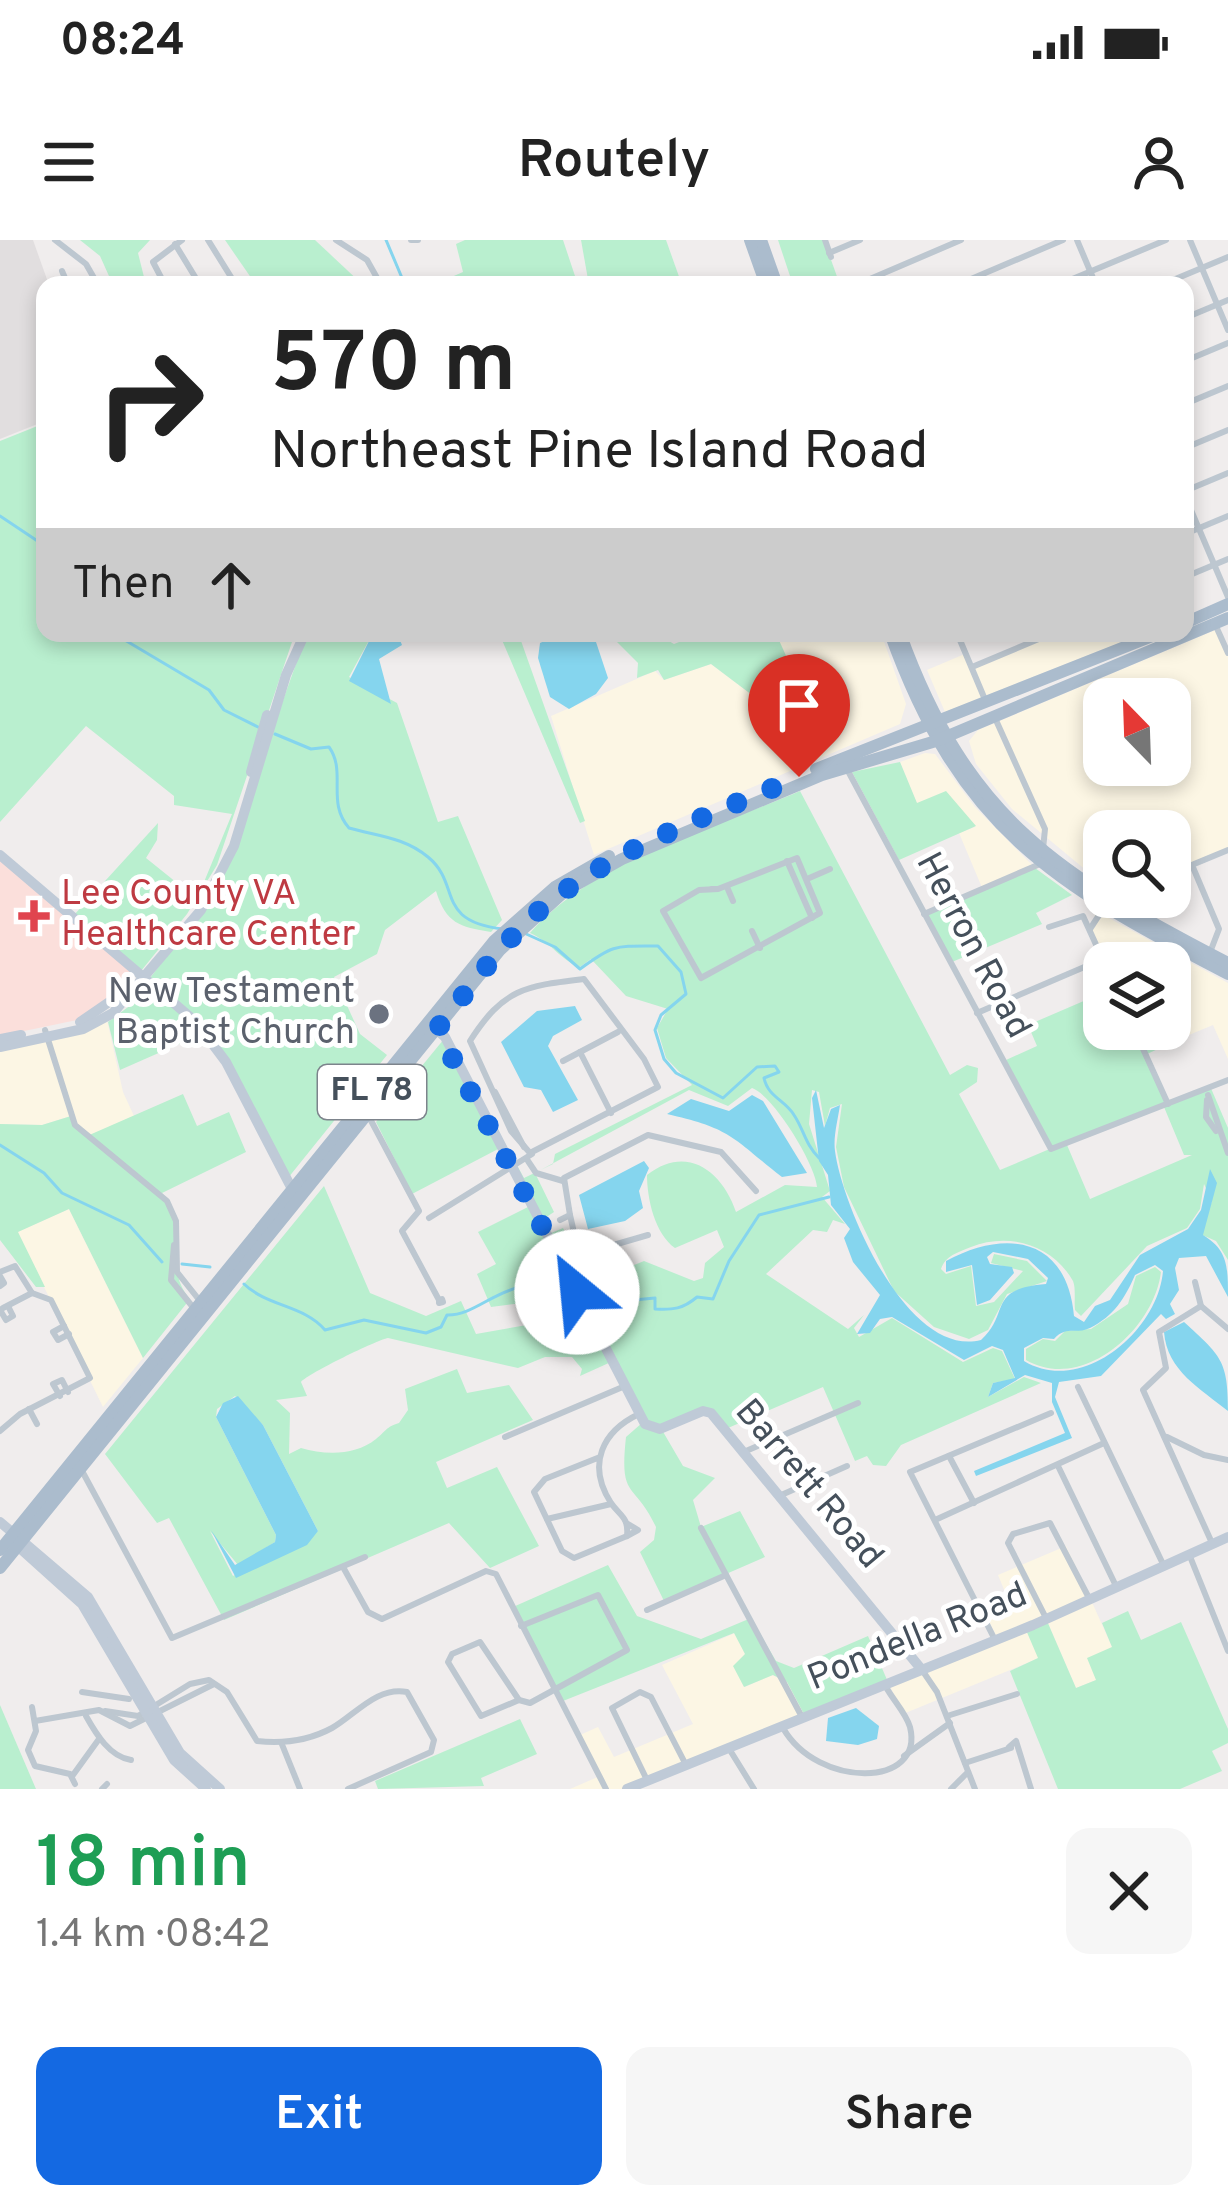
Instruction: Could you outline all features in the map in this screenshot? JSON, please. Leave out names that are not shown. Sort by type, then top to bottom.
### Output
[{"type":"main road","points":[[750,240],[768,276]]},
{"type":"main road","points":[[763,245],[770,276]]},
{"type":"main road","points":[[1194,619],[1224,610]]},
{"type":"main road","name":"FL 78","points":[[1194,621],[1224,610]]},
{"type":"main road","points":[[894,642],[920,709],[941,739],[1041,858],[1083,896]]},
{"type":"main road","points":[[903,642],[933,725]]},
{"type":"main road","name":"FL 78","points":[[512,930],[565,891],[616,862],[847,767],[941,739],[991,710],[1135,644]]},
{"type":"main road","points":[[909,734],[919,724],[920,709]]},
{"type":"main road","name":"FL 78","points":[[11,1540],[65,1489],[292,1190],[512,930],[567,878],[909,734],[991,710]]},
{"type":"main road","points":[[616,862],[660,836]]},
{"type":"main road","points":[[1041,858],[1083,885]]},
{"type":"main road","points":[[1137,918],[1208,958],[1228,963]]},
{"type":"main road","points":[[1140,918],[1228,974]]},
{"type":"main road","name":"FL 78","points":[[0,1568],[11,1540],[113,1411],[368,1115],[432,1026]]},
{"type":"main road","points":[[65,1489],[113,1423],[113,1411]]},
{"type":"street","points":[[55,240],[86,264],[93,276]]},
{"type":"street","points":[[208,240],[230,276]]},
{"type":"street","points":[[336,240],[367,260],[376,276]]},
{"type":"street","points":[[825,240],[830,255],[860,240]]},
{"type":"street","points":[[883,276],[962,240]]},
{"type":"street","points":[[980,275],[1064,240]]},
{"type":"street","points":[[1078,240],[1093,276]]},
{"type":"street","points":[[1079,276],[1166,240]]},
{"type":"street","points":[[1190,240],[1228,330]]},
{"type":"street","points":[[160,276],[153,262],[178,242],[195,276]]},
{"type":"street","points":[[1183,276],[1228,256]]},
{"type":"street","points":[[62,271],[64,276]]},
{"type":"street","points":[[1194,314],[1228,300]]},
{"type":"street","points":[[1194,358],[1228,343]]},
{"type":"street","points":[[1194,400],[1228,386]]},
{"type":"street","points":[[1194,444],[1228,430]]},
{"type":"street","points":[[1194,490],[1228,473]]},
{"type":"street","points":[[1194,516],[1214,565],[1228,653]]},
{"type":"street","points":[[1194,530],[1228,516]]},
{"type":"street","points":[[1194,573],[1228,559]]},
{"type":"street","points":[[0,1043],[103,1011],[144,976],[203,901],[243,812],[297,642]]},
{"type":"street","points":[[924,914],[1041,858],[1045,829],[962,642]]},
{"type":"street","points":[[972,667],[1032,642]]},
{"type":"street","name":"Herron Road","points":[[847,767],[1052,1149],[1168,1104]]},
{"type":"street","points":[[1208,958],[1219,929],[1192,865],[1228,850]]},
{"type":"street","points":[[0,855],[144,976],[214,1043],[292,1190]]},
{"type":"street","points":[[798,859],[807,879],[820,910],[813,919],[699,977],[663,911],[699,890],[798,859]]},
{"type":"street","points":[[787,862],[813,919]]},
{"type":"street","points":[[807,879],[830,869]]},
{"type":"street","points":[[717,884],[733,902]]},
{"type":"street","points":[[1049,926],[1080,914],[1095,942]]},
{"type":"street","points":[[1090,929],[1098,918]]},
{"type":"street","points":[[752,931],[760,947]]},
{"type":"street","points":[[977,1013],[1083,969]]},
{"type":"street","points":[[429,1217],[530,1156],[658,1087],[644,1059],[588,981],[527,985],[500,1002],[470,1041],[530,1156],[536,1173],[563,1180],[652,1135],[718,1151],[747,1175],[756,1191]]},
{"type":"street","points":[[432,1026],[546,1227],[639,1414],[607,1433],[599,1457],[611,1504],[628,1524],[627,1536],[574,1558],[562,1551],[535,1498],[536,1487],[599,1457]]},
{"type":"street","points":[[49,1031],[75,1125],[164,1198],[175,1216],[169,1258],[175,1278],[202,1309]]},
{"type":"street","points":[[563,1061],[620,1031]]},
{"type":"street","points":[[1144,1050],[1168,1104],[1208,1092],[1228,1080]]},
{"type":"street","points":[[580,1052],[611,1113]]},
{"type":"street","points":[[1208,1092],[1206,1118],[1228,1153]]},
{"type":"street","points":[[368,1115],[419,1211],[402,1231],[439,1300]]},
{"type":"street","points":[[492,1128],[508,1119]]},
{"type":"street","points":[[563,1180],[584,1252],[608,1250],[648,1235]]},
{"type":"street","points":[[546,1227],[570,1215]]},
{"type":"street","points":[[0,1286],[0,1274],[15,1265],[32,1293],[51,1300],[90,1378],[1,1429]]},
{"type":"street","points":[[1195,1282],[1201,1306],[1228,1329]]},
{"type":"street","points":[[8,1306],[32,1293]]},
{"type":"street","points":[[1201,1306],[1158,1333],[1166,1368],[1143,1390],[1212,1543]]},
{"type":"street","points":[[505,1438],[625,1386]]},
{"type":"street","points":[[1078,1388],[1163,1564]]},
{"type":"street","points":[[744,1452],[858,1403]]},
{"type":"street","points":[[29,1409],[37,1424]]},
{"type":"street","name":"Barrett Road","points":[[639,1414],[656,1430],[706,1411],[922,1670]]},
{"type":"street","points":[[995,1640],[910,1472],[1051,1412]]},
{"type":"street","points":[[1167,1437],[1204,1456],[1228,1460]]},
{"type":"street","points":[[934,1520],[1059,1468],[1104,1443]]},
{"type":"street","points":[[949,1456],[974,1503]]},
{"type":"street","points":[[779,1496],[847,1466]]},
{"type":"street","points":[[1059,1468],[1116,1586]]},
{"type":"street","points":[[81,1469],[172,1638],[365,1557]]},
{"type":"street","points":[[546,1520],[611,1504]]},
{"type":"street","points":[[0,1522],[11,1540],[82,1604],[178,1757],[206,1789]]},
{"type":"street","points":[[1046,1618],[1008,1543],[1013,1534],[1050,1523],[1089,1598]]},
{"type":"street","points":[[701,1528],[802,1717]]},
{"type":"street","name":"Pondella Road","points":[[627,1789],[995,1640],[1228,1537]]},
{"type":"street","points":[[1189,1553],[1228,1651]]},
{"type":"street","points":[[343,1567],[377,1618],[392,1617],[439,1590],[492,1570],[606,1789]]},
{"type":"street","points":[[647,1610],[726,1575]]},
{"type":"street","points":[[519,1700],[476,1714],[448,1656],[486,1645],[526,1704],[626,1654],[596,1594],[520,1626]]},
{"type":"street","points":[[922,1670],[975,1789]]},
{"type":"street","points":[[34,1721],[105,1711],[127,1716],[152,1712],[204,1685],[223,1687],[254,1739],[302,1741],[368,1702],[395,1690],[407,1692],[434,1740],[431,1752],[348,1789]]},
{"type":"street","points":[[885,1685],[908,1721],[910,1739],[900,1759]]},
{"type":"street","points":[[82,1692],[129,1699]]},
{"type":"street","points":[[647,1780],[613,1712],[614,1704],[632,1695],[644,1692],[651,1697],[686,1765]]},
{"type":"street","points":[[781,1725],[806,1760],[839,1777],[876,1777],[948,1720],[1016,1694]]},
{"type":"street","points":[[105,1697],[105,1711]]},
{"type":"street","points":[[32,1707],[35,1738],[28,1750],[34,1766],[74,1780],[99,1739]]},
{"type":"street","points":[[86,1716],[99,1739],[120,1759],[131,1760]]},
{"type":"street","points":[[910,1739],[920,1746]]},
{"type":"street","points":[[280,1742],[300,1789]]},
{"type":"street","points":[[728,1747],[754,1789]]},
{"type":"street","points":[[951,1789],[967,1768],[1012,1748],[1031,1789]]},
{"type":"street","points":[[178,1757],[220,1789]]},
{"type":"shaded area","points":[[0,240],[33,240],[46,276],[36,276],[36,425],[0,439]]},
{"type":"shaded area","points":[[1220,628],[1228,647],[1228,850],[1191,865],[1191,810],[1083,810],[1083,868],[1012,809],[976,764],[969,741],[978,730],[1083,686],[1083,786],[1191,786],[1191,678],[1101,678]]},
{"type":"shaded area","points":[[778,642],[884,642],[906,704],[900,724],[594,855],[551,716],[655,671],[664,680],[711,664],[756,698],[773,729],[791,722],[775,681]]},
{"type":"shaded area","points":[[1028,642],[1121,642],[945,712],[927,670],[967,653],[972,665]]},
{"type":"shaded area","points":[[935,754],[975,807],[1035,868],[983,890],[959,833],[975,827],[917,804],[900,762]]},
{"type":"shaded area","name":"Lee County VA Healthcare Center","points":[[0,857],[136,974],[126,987],[77,1020],[0,1036]]},
{"type":"shaded area","points":[[1094,918],[1109,918],[1153,942],[1097,942],[1091,928]]},
{"type":"shaded area","points":[[1191,963],[1228,983],[1228,1059],[1213,1025],[1191,1034]]},
{"type":"shaded area","points":[[107,1020],[123,1092],[134,1116],[86,1137],[71,1116],[42,1125],[0,1124],[0,1049]]},
{"type":"shaded area","points":[[69,1209],[143,1358],[103,1407],[17,1232]]},
{"type":"shaded area","points":[[1066,1546],[1090,1596],[997,1637],[986,1615],[1010,1604],[998,1575]]},
{"type":"shaded area","points":[[1091,1600],[1112,1647],[1096,1680],[1076,1688],[1047,1621]]},
{"type":"shaded area","points":[[1026,1630],[1039,1658],[903,1714],[890,1686]]},
{"type":"shaded area","points":[[735,1633],[745,1654],[745,1687],[772,1675],[787,1682],[804,1714],[622,1789],[570,1789],[600,1776],[580,1735],[598,1727],[614,1757],[693,1724],[662,1665]]},
{"type":"green space","points":[[80,240],[150,240],[138,253],[144,276],[109,276],[100,256]]},
{"type":"green space","points":[[225,240],[315,240],[353,276],[250,276]]},
{"type":"green space","points":[[465,240],[563,240],[575,276],[454,276],[463,272],[456,244]]},
{"type":"green space","points":[[581,240],[666,240],[679,276],[587,276]]},
{"type":"green space","points":[[778,240],[824,240],[837,276],[790,276]]},
{"type":"green space","points":[[36,427],[36,642],[292,642],[217,865],[199,895],[232,814],[174,805],[174,796],[86,726],[0,822],[0,441]]},
{"type":"green space","points":[[304,642],[368,642],[349,677],[397,703],[438,822],[458,816],[502,920],[491,932],[462,925],[449,917],[436,891],[385,930],[377,954],[334,977],[360,1034],[387,1055],[288,1178],[216,1042],[150,978],[214,894]]},
{"type":"green space","points":[[503,642],[521,642],[585,821],[580,823]]},
{"type":"green space","points":[[617,642],[780,642],[792,669],[775,682],[792,722],[773,730],[756,698],[711,664],[664,680],[658,670],[637,678],[638,663]]},
{"type":"green space","points":[[900,762],[917,803],[946,791],[976,826],[899,860],[852,772]]},
{"type":"green space","points":[[800,791],[950,1075],[967,1065],[978,1068],[977,1082],[959,1094],[1000,1170],[1052,1148],[1006,1060],[1037,1046],[1028,1025],[1083,1001],[1083,1050],[1156,1050],[1147,1054],[1169,1102],[1210,1086],[1228,1128],[1228,1260],[1216,1241],[1200,1234],[1212,1201],[1204,1184],[1200,1209],[1187,1228],[1147,1246],[1081,1316],[1075,1310],[1073,1281],[1064,1268],[1028,1244],[1000,1241],[953,1255],[941,1269],[946,1274],[971,1266],[976,1306],[994,1302],[1023,1271],[991,1263],[994,1254],[1027,1261],[1047,1281],[1007,1294],[988,1330],[969,1339],[934,1327],[894,1291],[844,1187],[836,1147],[842,1104],[830,1108],[825,1126],[819,1092],[812,1090],[809,1124],[830,1191],[822,1197],[845,1224],[833,1220],[827,1232],[813,1230],[766,1274],[848,1329],[864,1315],[854,1328],[859,1337],[892,1318],[963,1362],[993,1348],[1002,1351],[1015,1379],[993,1383],[988,1397],[1024,1377],[1041,1383],[901,1445],[886,1466],[873,1465],[867,1456],[855,1461],[823,1387],[728,1428],[707,1408],[659,1427],[646,1422],[446,1036],[524,1178],[541,1170],[535,1173],[554,1212],[542,1220],[549,1234],[563,1228],[590,1283],[644,1261],[694,1281],[703,1278],[705,1263],[724,1247],[717,1230],[675,1248],[668,1242],[654,1215],[647,1175],[662,1166],[689,1162],[701,1166],[722,1185],[736,1212],[785,1185],[817,1187],[792,1132],[752,1088],[728,1106],[689,1090],[553,1163],[555,1154],[692,1085],[666,1058],[657,1028],[668,1009],[626,996],[591,959],[580,967],[530,933],[587,885],[693,833]],"holes":[[[1169,1103],[1164,1107],[1184,1155],[1192,1155],[1090,1199],[1067,1145]]]},
{"type":"green space","points":[[158,823],[157,840],[146,858],[196,899],[141,971],[74,915]]},
{"type":"green space","points":[[1035,868],[1072,895],[1036,913],[1042,924],[952,962],[925,913]]},
{"type":"green space","points":[[151,990],[204,1033],[120,1070],[108,1022]]},
{"type":"green space","points":[[444,1039],[500,1148],[412,1194],[376,1122]]},
{"type":"green space","points":[[183,1094],[197,1126],[229,1112],[246,1152],[162,1193],[174,1219],[177,1273],[190,1299],[143,1358],[69,1209],[18,1232],[45,1287],[36,1287],[0,1240],[0,1124],[42,1125],[71,1116],[87,1136]]},
{"type":"green space","points":[[324,1186],[370,1293],[426,1316],[461,1301],[476,1334],[527,1325],[522,1303],[491,1307],[477,1274],[496,1264],[478,1232],[530,1206],[611,1362],[580,1376],[582,1369],[572,1357],[545,1357],[518,1368],[388,1338],[301,1382],[307,1396],[276,1400],[290,1413],[289,1454],[301,1448],[340,1452],[368,1445],[399,1423],[408,1410],[405,1389],[457,1369],[467,1393],[509,1385],[533,1420],[436,1462],[447,1488],[497,1467],[539,1546],[490,1568],[449,1523],[224,1620],[169,1518],[157,1523],[105,1454]],"holes":[[[235,1396],[263,1425],[318,1531],[233,1576],[210,1531],[238,1565],[275,1542],[276,1535],[216,1417],[217,1409]]]},
{"type":"green space","points":[[1155,1267],[1161,1272],[1156,1294],[1130,1334],[1112,1350],[1070,1368],[1048,1368],[1026,1360],[1026,1349],[1043,1339],[1055,1341],[1065,1331],[1091,1329],[1128,1304],[1136,1276]]},
{"type":"green space","points":[[642,1423],[662,1430],[683,1466],[715,1478],[693,1500],[701,1527],[740,1511],[765,1557],[664,1601],[640,1552],[654,1540],[656,1527],[630,1488],[625,1471],[626,1437]]},
{"type":"green space","points":[[608,1565],[637,1616],[701,1639],[751,1618],[776,1661],[794,1668],[868,1636],[888,1682],[804,1714],[787,1682],[773,1675],[744,1687],[733,1666],[745,1654],[734,1633],[563,1701],[513,1607]]},
{"type":"green space","points":[[1128,1611],[1141,1640],[1181,1622],[1228,1729],[1228,1743],[1212,1751],[1222,1771],[1180,1789],[1058,1789],[1010,1671],[1038,1658],[1026,1630],[1047,1621],[1076,1688],[1096,1680],[1087,1658],[1112,1647],[1102,1623]]},
{"type":"green space","points":[[0,1705],[36,1789],[0,1789]]},
{"type":"green space","points":[[520,1719],[537,1754],[481,1778],[484,1786],[378,1789],[375,1781]]},
{"type":"water","points":[[368,642],[401,642],[379,659],[391,704],[349,681]]},
{"type":"water","points":[[596,642],[608,678],[596,694],[569,709],[550,697],[538,658],[540,643]]},
{"type":"water","points":[[575,1006],[582,1020],[553,1036],[548,1046],[578,1100],[553,1112],[541,1090],[524,1087],[501,1042],[537,1011]]},
{"type":"water","points":[[816,1090],[824,1128],[831,1109],[840,1105],[835,1146],[840,1175],[883,1273],[928,1326],[954,1340],[981,1340],[1007,1297],[1046,1284],[1048,1278],[1028,1259],[993,1252],[987,1257],[990,1264],[1012,1267],[1014,1273],[990,1300],[977,1305],[972,1265],[946,1272],[946,1261],[991,1245],[1030,1247],[1060,1270],[1074,1316],[1084,1322],[1095,1306],[1110,1300],[1140,1255],[1188,1229],[1201,1210],[1210,1169],[1217,1183],[1203,1235],[1225,1260],[1228,1297],[1206,1256],[1179,1258],[1175,1268],[1179,1290],[1170,1304],[1175,1314],[1166,1319],[1161,1314],[1101,1376],[1059,1382],[1055,1397],[1072,1438],[976,1476],[974,1471],[1065,1433],[1052,1402],[1052,1383],[1025,1375],[988,1397],[993,1383],[1015,1378],[1003,1350],[992,1346],[964,1360],[892,1317],[880,1319],[870,1333],[857,1334],[880,1295],[853,1262],[844,1238],[850,1229],[831,1205],[828,1175],[819,1161],[812,1098]],"holes":[[[1155,1265],[1163,1271],[1147,1315],[1113,1352],[1069,1370],[1046,1370],[1024,1361],[1024,1348],[1043,1338],[1090,1328],[1106,1318],[1135,1275]]]},
{"type":"water","points":[[752,1095],[763,1101],[807,1173],[782,1177],[719,1130],[667,1114],[691,1099],[729,1111]]},
{"type":"water","points":[[644,1161],[649,1168],[639,1191],[643,1208],[625,1221],[588,1229],[579,1195]]},
{"type":"water","points":[[1184,1322],[1220,1360],[1228,1411],[1187,1378],[1171,1358],[1164,1332]]},
{"type":"water","points":[[238,1396],[263,1425],[318,1531],[307,1545],[236,1578],[211,1530],[235,1565],[275,1542],[276,1535],[216,1417],[223,1403]]},
{"type":"water","points":[[856,1708],[879,1726],[877,1739],[858,1745],[826,1741],[828,1718]]},
{"type":"waterway","points":[[386,240],[401,276]]},
{"type":"waterway","points":[[0,516],[36,540]]},
{"type":"waterway","points":[[128,642],[209,690],[224,710],[258,727]]},
{"type":"waterway","points":[[275,734],[311,749],[329,747],[336,767],[339,808],[349,828],[419,850],[438,868],[458,910],[481,925],[503,929]]},
{"type":"waterway","points":[[524,933],[555,947],[580,969],[616,948],[658,946],[681,972],[686,994],[661,1015],[655,1030],[664,1059],[676,1073],[723,1098],[757,1067],[775,1066],[779,1072],[764,1078],[766,1084],[794,1115],[819,1158]]},
{"type":"waterway","points":[[0,1145],[44,1173],[62,1193],[129,1225],[162,1262]]},
{"type":"waterway","points":[[607,1322],[623,1301],[655,1298],[655,1309],[667,1309],[697,1297],[713,1299],[729,1261],[759,1215],[829,1197]]},
{"type":"waterway","points":[[182,1264],[210,1267]]},
{"type":"waterway","points":[[244,1284],[325,1330],[364,1320],[426,1333],[441,1327],[447,1315],[512,1289],[544,1287],[563,1294]]},
{"type":"waterway","points":[[569,1305],[587,1332]]},
{"type":"place","name":"Lee County VA Healthcare Center","points":[[34,916]]},
{"type":"place","name":"New Testament Baptist Church","points":[[379,1014]]},
{"type":"route","points":[[577,1292],[437,1029],[500,950],[565,891],[660,836],[799,777]]}]
